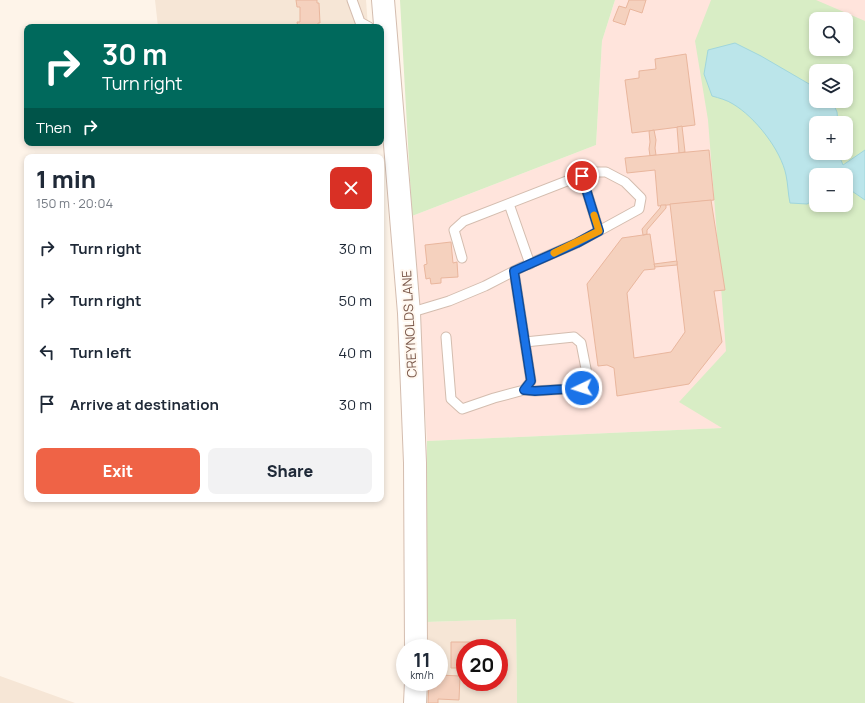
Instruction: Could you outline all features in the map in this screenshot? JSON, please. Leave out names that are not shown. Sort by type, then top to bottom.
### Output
[{"type":"street","name":"CREYNOLDS LANE","points":[[380,24],[383,0]]},
{"type":"street","name":"CREYNOLDS LANE","points":[[384,80],[409,313],[415,463],[416,639]]},
{"type":"street","points":[[415,703],[416,691]]},
{"type":"lane","points":[[352,0],[360,22],[363,24]]},
{"type":"lane","points":[[409,313],[449,301],[577,243],[639,209],[641,198],[625,182],[606,172],[590,172],[464,221],[454,230],[462,258]]},
{"type":"lane","points":[[582,176],[599,231]]},
{"type":"lane","points":[[509,204],[530,264]]},
{"type":"lane","points":[[514,271],[531,381],[524,390]]},
{"type":"lane","points":[[446,337],[451,399],[462,409],[524,390],[535,391],[582,388],[588,379],[581,343],[574,337],[525,342]]},
{"type":"shaded area","points":[[155,0],[366,0],[368,24],[158,24]]},
{"type":"shaded area","points":[[615,0],[865,0],[865,389],[723,428],[427,441],[412,216],[596,145],[602,41]]},
{"type":"shaded area","points":[[516,619],[517,703],[423,703],[424,691],[448,691],[448,639],[425,639],[426,622]]},
{"type":"shaded area","points":[[0,676],[61,698],[75,703],[0,703]]},
{"type":"green space","points":[[400,0],[615,0],[602,41],[596,145],[412,216]]},
{"type":"green space","points":[[711,0],[816,0],[844,12],[809,12],[809,56],[853,56],[853,16],[865,21],[865,703],[517,703],[516,619],[426,622],[427,441],[722,428],[679,402],[726,351],[708,120],[695,41]]},
{"type":"water","points":[[735,43],[761,56],[809,84],[809,108],[835,108],[837,116],[809,116],[809,160],[841,160],[843,165],[853,160],[853,158],[865,150],[865,200],[853,192],[853,168],[809,168],[809,203],[790,203],[787,178],[783,165],[779,155],[766,135],[750,117],[733,104],[712,96],[704,74],[708,50]]},
{"type":"building","points":[[296,0],[317,0],[317,3],[319,3],[320,23],[297,24],[297,22],[300,22],[300,7],[297,7]]},
{"type":"building","points":[[629,0],[646,0],[642,13],[630,9],[625,25],[613,21],[619,6],[626,8]]},
{"type":"building","points":[[686,54],[695,125],[632,133],[625,80],[639,78],[639,71],[656,69],[655,59]]},
{"type":"building","points":[[682,126],[685,152],[679,153],[677,127]]},
{"type":"building","points":[[654,130],[656,155],[650,156],[649,131]]},
{"type":"building","points":[[709,150],[714,200],[658,206],[655,170],[627,173],[625,158]]},
{"type":"building","points":[[711,200],[725,290],[714,291],[722,342],[689,384],[617,396],[614,368],[607,365],[598,366],[587,284],[622,238],[650,234],[655,269],[644,270],[627,293],[634,358],[671,352],[685,332],[670,204]]},
{"type":"building","points":[[661,205],[666,205],[666,208],[647,230],[647,234],[643,235],[642,229]]},
{"type":"building","points":[[451,242],[453,263],[457,262],[458,277],[441,278],[441,283],[431,284],[430,278],[426,279],[424,265],[427,264],[425,245]]},
{"type":"building","points":[[677,261],[677,265],[655,267],[654,264]]},
{"type":"building","points":[[451,642],[456,642],[456,668],[451,668]]},
{"type":"building","points":[[448,675],[456,676],[456,691],[459,691],[459,700],[438,699],[438,703],[428,703],[429,691],[448,691]]},
{"type":"slow traffic","points":[[554,253],[599,231],[594,215]]},
{"type":"route","points":[[582,176],[599,231],[577,243],[514,271],[531,381],[524,390],[535,391],[582,388]]}]
